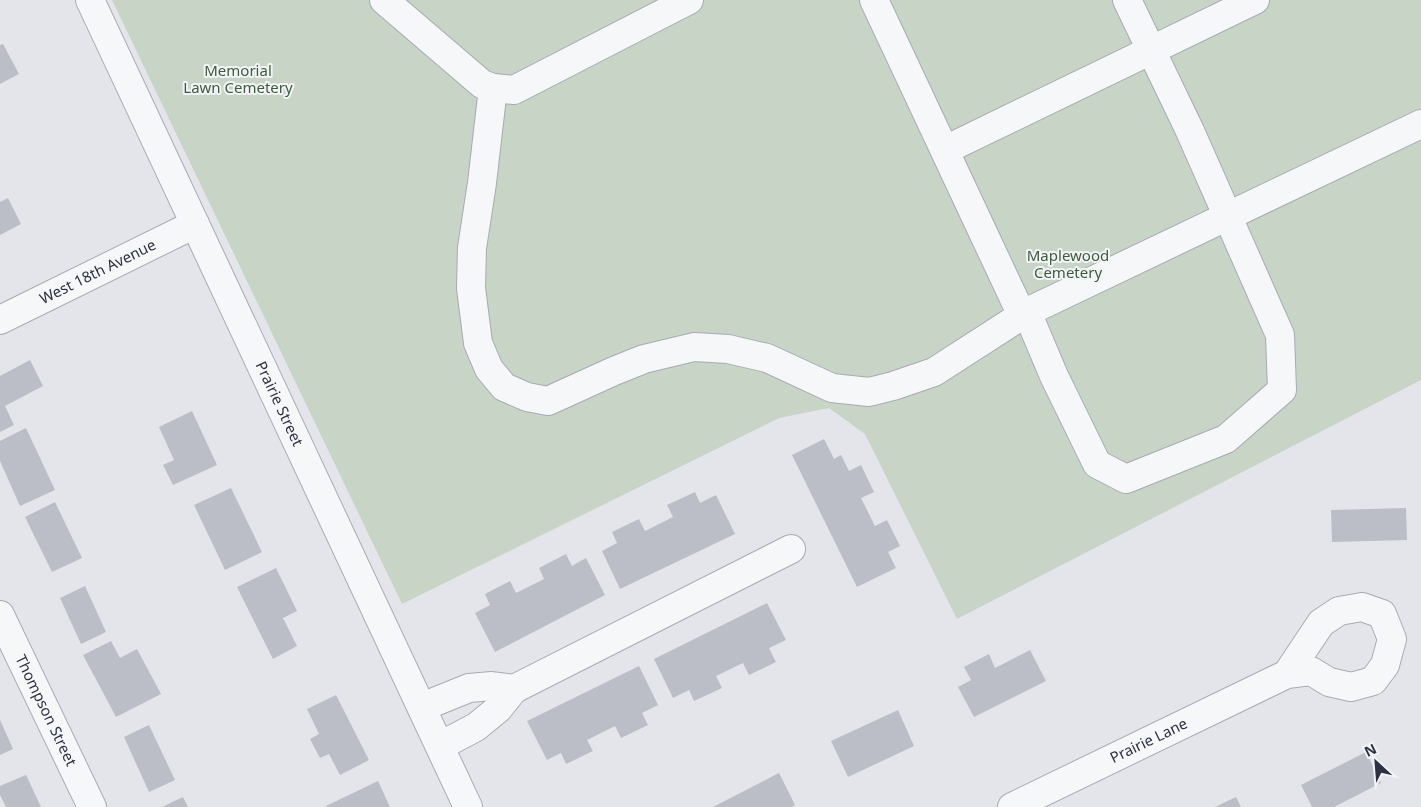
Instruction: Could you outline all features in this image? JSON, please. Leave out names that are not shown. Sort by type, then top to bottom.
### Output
[{"type":"street","name":"Prairie Street","points":[[90,0],[468,807]]},
{"type":"street","points":[[384,0],[482,84],[493,88],[514,90],[689,0]]},
{"type":"street","points":[[874,0],[1017,305],[1027,312],[1054,376],[1096,464],[1126,479],[1226,439],[1282,390],[1280,335],[1190,131],[1127,0]]},
{"type":"street","points":[[945,150],[1255,0]]},
{"type":"street","points":[[493,88],[472,248],[471,288],[478,342],[489,369],[504,387],[526,397],[548,401],[614,371],[644,360],[694,347],[728,349],[767,358],[832,388],[869,392],[893,386],[934,372],[1027,312],[1421,124]]},
{"type":"street","name":"West 18th Avenue","points":[[0,320],[195,224]]},
{"type":"street","points":[[440,746],[476,728],[498,708],[514,689],[791,549]]},
{"type":"street","name":"Thompson Street","points":[[0,616],[92,807]]},
{"type":"street","name":"Prairie Lane","points":[[1012,807],[1287,674]]},
{"type":"street","points":[[422,707],[469,688],[492,686],[514,689]]},
{"type":"green space","name":"Maplewood Cemetery","points":[[112,0],[1421,0],[1421,380],[957,619],[865,434],[829,408],[779,418],[402,604]]},
{"type":"building","points":[[3,44],[19,74],[0,84],[0,45]]},
{"type":"building","points":[[8,198],[21,224],[0,235],[0,202]]},
{"type":"building","points":[[30,360],[43,386],[5,406],[14,425],[0,432],[0,376]]},
{"type":"building","points":[[192,411],[217,465],[173,485],[163,465],[174,460],[159,427]]},
{"type":"building","points":[[26,428],[55,490],[20,506],[0,461],[0,441]]},
{"type":"building","points":[[824,439],[834,459],[841,455],[849,471],[861,465],[874,492],[861,498],[875,526],[887,520],[900,546],[888,552],[896,568],[857,587],[792,455]]},
{"type":"building","points":[[231,488],[262,552],[225,570],[194,505]]},
{"type":"building","points":[[695,492],[700,503],[716,495],[735,534],[620,589],[602,551],[617,543],[612,532],[639,519],[645,531],[673,517],[667,505]]},
{"type":"building","points":[[55,502],[82,558],[52,572],[25,517]]},
{"type":"building","points":[[1406,508],[1407,540],[1332,542],[1331,510]]},
{"type":"building","points":[[566,554],[572,566],[586,558],[605,595],[495,652],[475,613],[490,605],[485,594],[510,581],[516,593],[544,579],[539,568]]},
{"type":"building","points":[[276,568],[297,611],[283,618],[297,646],[273,659],[237,587]]},
{"type":"building","points":[[85,586],[106,632],[81,644],[60,598]]},
{"type":"building","points":[[767,603],[786,640],[769,648],[776,662],[749,675],[743,663],[716,676],[722,688],[694,701],[689,690],[673,698],[654,659]]},
{"type":"building","points":[[111,641],[120,658],[137,649],[161,694],[116,717],[83,655]]},
{"type":"building","points":[[1030,650],[1046,681],[974,717],[958,687],[971,680],[964,667],[989,654],[995,668]]},
{"type":"building","points":[[639,666],[658,705],[642,713],[648,725],[621,738],[615,726],[587,740],[593,751],[566,764],[561,753],[547,760],[527,721]]},
{"type":"building","points":[[336,695],[369,760],[340,775],[329,754],[320,758],[310,739],[319,734],[307,709]]},
{"type":"building","points":[[898,710],[914,746],[848,777],[831,741]]},
{"type":"building","points":[[0,720],[13,749],[0,755]]},
{"type":"building","points":[[149,725],[175,780],[149,792],[124,737]]},
{"type":"building","points":[[1366,752],[1381,783],[1334,807],[1312,807],[1301,785]]},
{"type":"building","points":[[779,773],[795,805],[792,807],[713,807]]},
{"type":"building","points":[[26,775],[41,807],[6,807],[0,795],[0,786]]},
{"type":"building","points":[[378,781],[390,807],[326,806]]},
{"type":"building","points":[[183,797],[188,807],[162,807]]},
{"type":"building","points":[[1236,797],[1241,807],[1215,807]]},
{"type":"park label","name":"Memorial Lawn Cemetery","points":[[238,80]]}]
